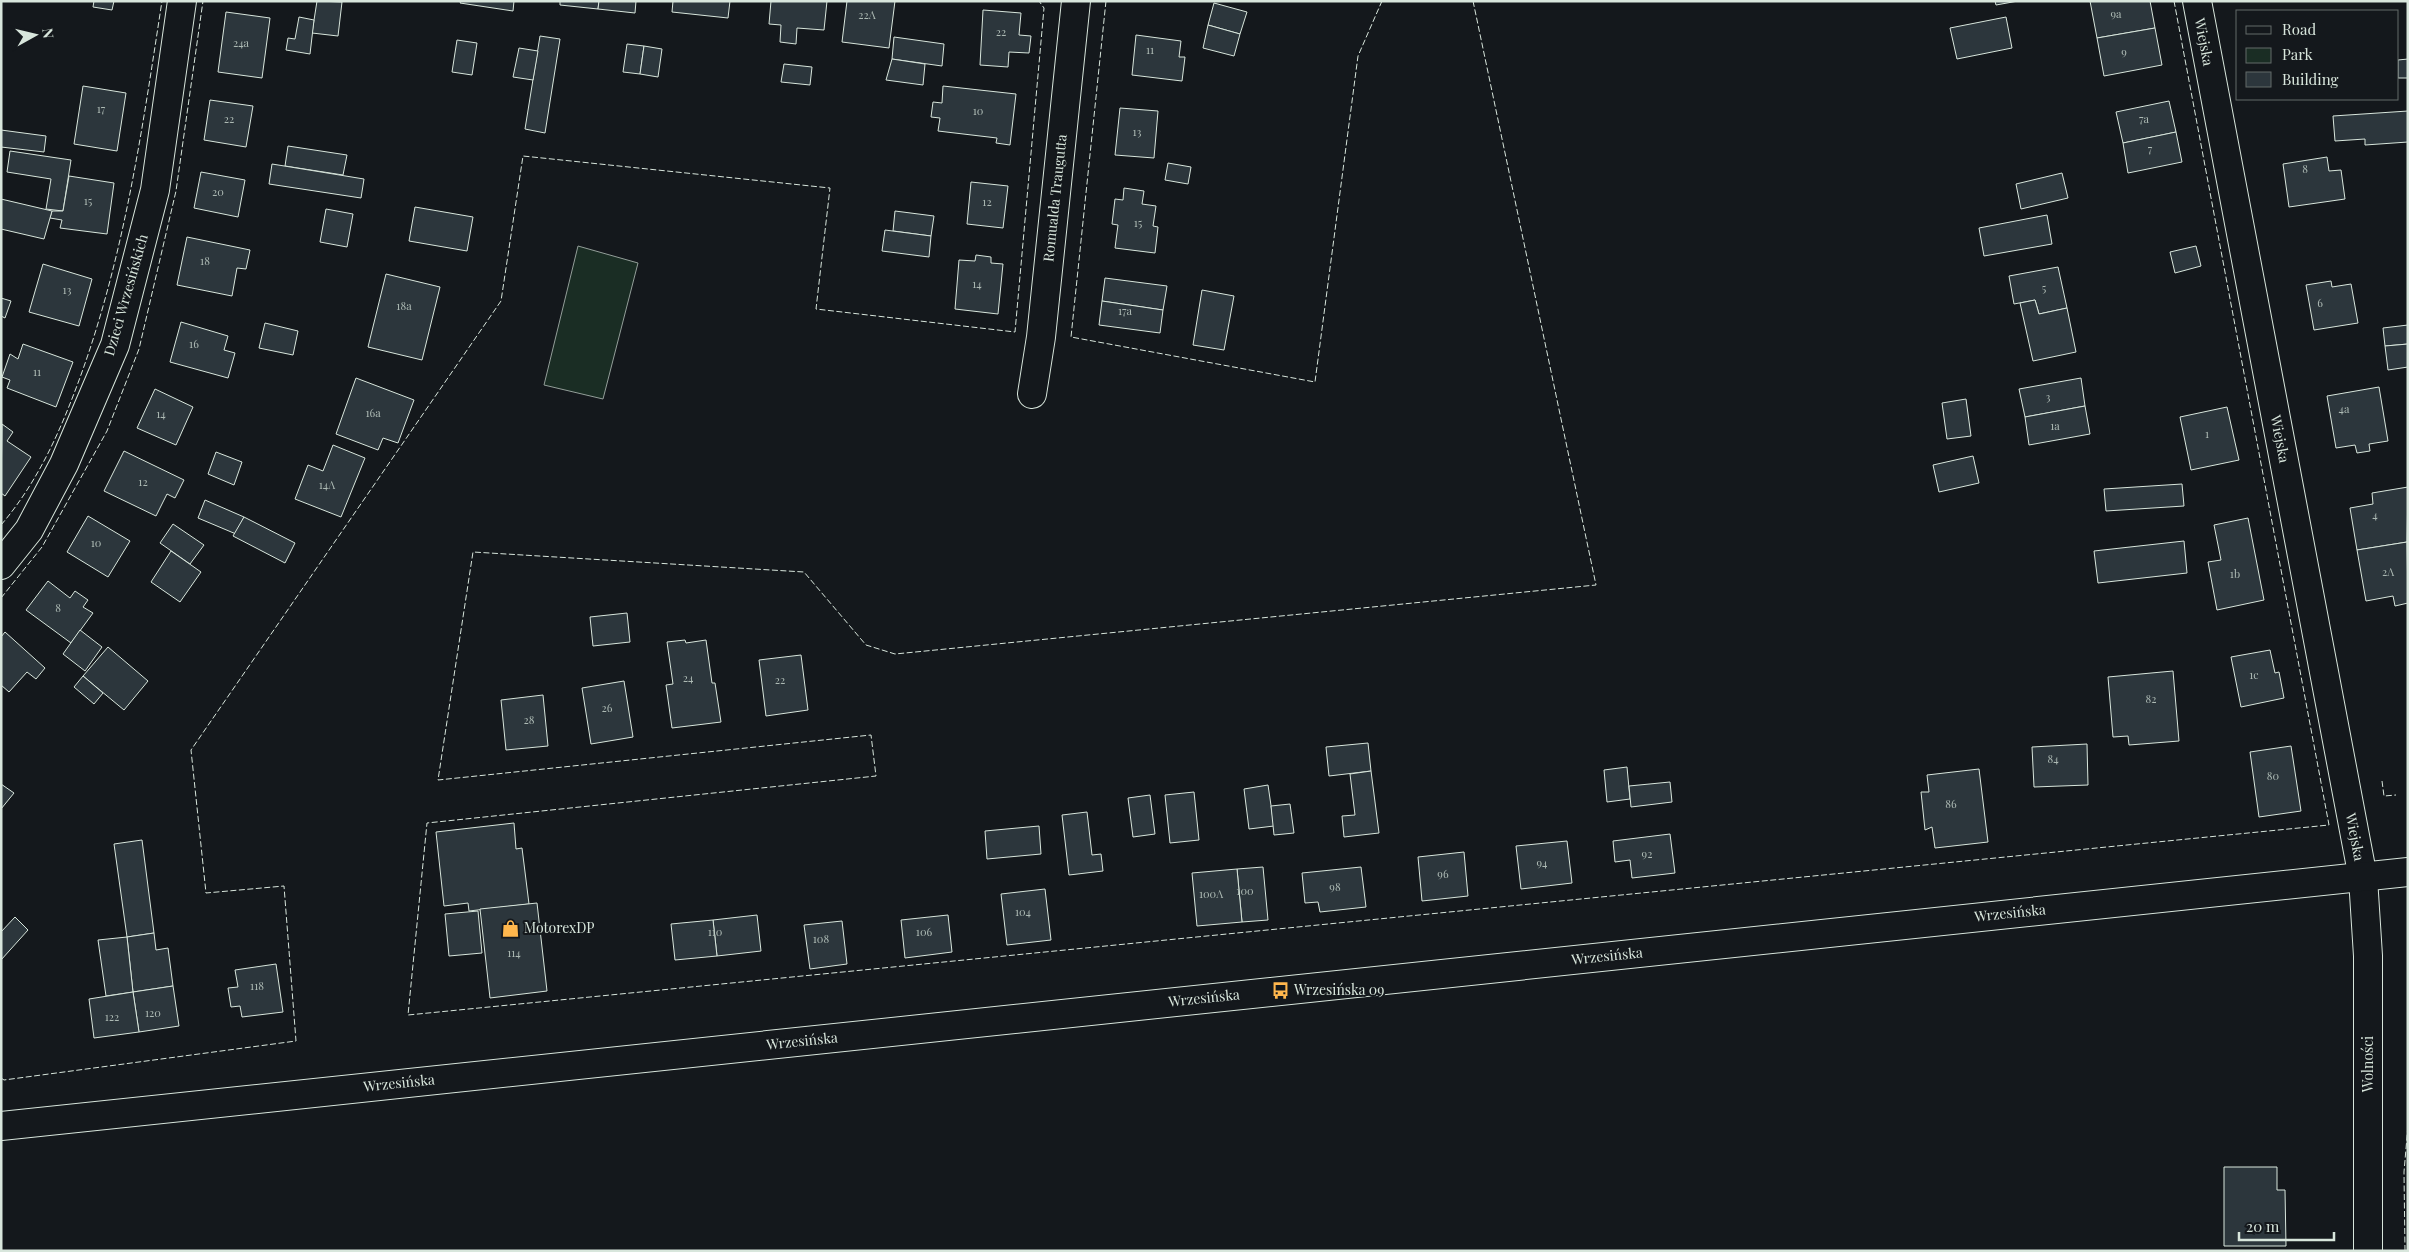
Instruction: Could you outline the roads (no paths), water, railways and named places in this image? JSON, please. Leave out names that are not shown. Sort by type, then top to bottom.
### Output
[{"type":"main road","name":"Dzieci Wrzesińskich","points":[[1,566],[29,530],[64,464],[115,345],[155,190],[182,1]]},
{"type":"main road","name":"Romualda Traugutta","points":[[1032,394],[1041,337],[1076,1]]},
{"type":"main road","name":"Wiejska","points":[[2197,1],[2363,878]]},
{"type":"main road","name":"Wrzesińska","points":[[1,1126],[2408,872]]},
{"type":"main road","name":"Wolności","points":[[2363,878],[2368,956],[2368,1251]]},
{"type":"place","name":"MotorexDP","points":[[510,928]]},
{"type":"place","name":"Wrzesińska 09","points":[[1280,990]]}]
